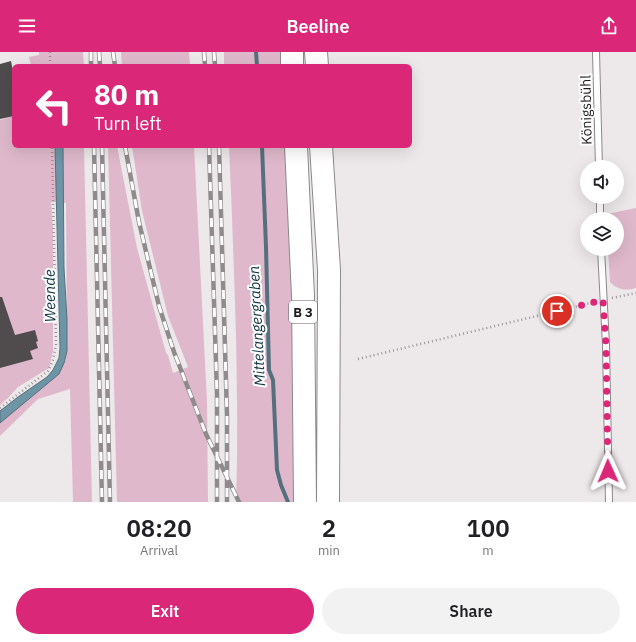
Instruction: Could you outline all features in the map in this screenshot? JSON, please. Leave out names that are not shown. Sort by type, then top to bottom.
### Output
[{"type":"highway","points":[[292,52],[292,64]]},
{"type":"highway","points":[[316,52],[317,64]]},
{"type":"highway","name":"B 3","points":[[296,148],[303,296],[305,502]]},
{"type":"highway","name":"B 3","points":[[321,148],[329,270],[328,502]]},
{"type":"lane","name":"Königsbühl","points":[[596,52],[599,160]]},
{"type":"lane","points":[[601,256],[606,346],[609,502]]},
{"type":"path","points":[[50,52],[50,64]]},
{"type":"path","points":[[0,408],[48,371],[54,360],[56,345],[52,148]]},
{"type":"path","points":[[358,359],[636,292]]},
{"type":"shaded area","points":[[39,52],[83,52],[84,64],[31,64],[29,57],[39,55]]},
{"type":"shaded area","points":[[121,52],[189,52],[190,64],[122,64]]},
{"type":"shaded area","points":[[224,52],[281,52],[282,64],[224,64]]},
{"type":"shaded area","points":[[12,117],[12,148],[84,148],[92,502],[73,502],[70,389],[38,399],[0,436],[0,411],[47,377],[52,379],[67,351],[66,203],[51,202],[53,229],[53,351],[49,368],[18,387],[0,405],[0,120]]},
{"type":"shaded area","points":[[108,148],[117,148],[137,248],[173,373],[188,367],[168,316],[142,211],[132,148],[194,148],[207,402],[208,502],[117,502]]},
{"type":"shaded area","points":[[229,148],[287,148],[295,463],[294,502],[236,502],[236,335]]},
{"type":"shaded area","points":[[636,208],[636,288],[622,289],[616,287],[610,282],[608,256],[624,256],[624,212],[617,212]]},
{"type":"water","points":[[55,148],[63,148],[64,268],[67,351],[59,374],[0,423],[0,411],[47,377],[53,370],[59,358]]},
{"type":"building","points":[[11,61],[12,116],[0,119],[0,64]]},
{"type":"building","points":[[0,297],[2,297],[15,335],[35,330],[38,348],[30,351],[33,359],[0,368]]},
{"type":"waterway","name":"Mittelangergraben","points":[[256,52],[257,64]]},
{"type":"waterway","name":"Mittelangergraben","points":[[262,148],[269,370],[273,380],[277,470],[288,502]]},
{"type":"railway","points":[[91,52],[91,64]]},
{"type":"railway","points":[[99,52],[100,64]]},
{"type":"railway","points":[[113,52],[115,64]]},
{"type":"railway","points":[[204,52],[205,64]]},
{"type":"railway","points":[[214,52],[215,64]]},
{"type":"railway","points":[[94,148],[102,502]]},
{"type":"railway","points":[[102,148],[110,502]]},
{"type":"railway","points":[[125,148],[139,222],[159,306],[174,352],[206,434],[239,502]]},
{"type":"railway","points":[[209,148],[217,394],[217,502]]},
{"type":"railway","points":[[219,148],[227,415],[227,502]]},
{"type":"route","points":[[557,311],[603,300],[606,346],[608,471]]},
{"type":"water label","name":"Weende","points":[[50,296]]}]
